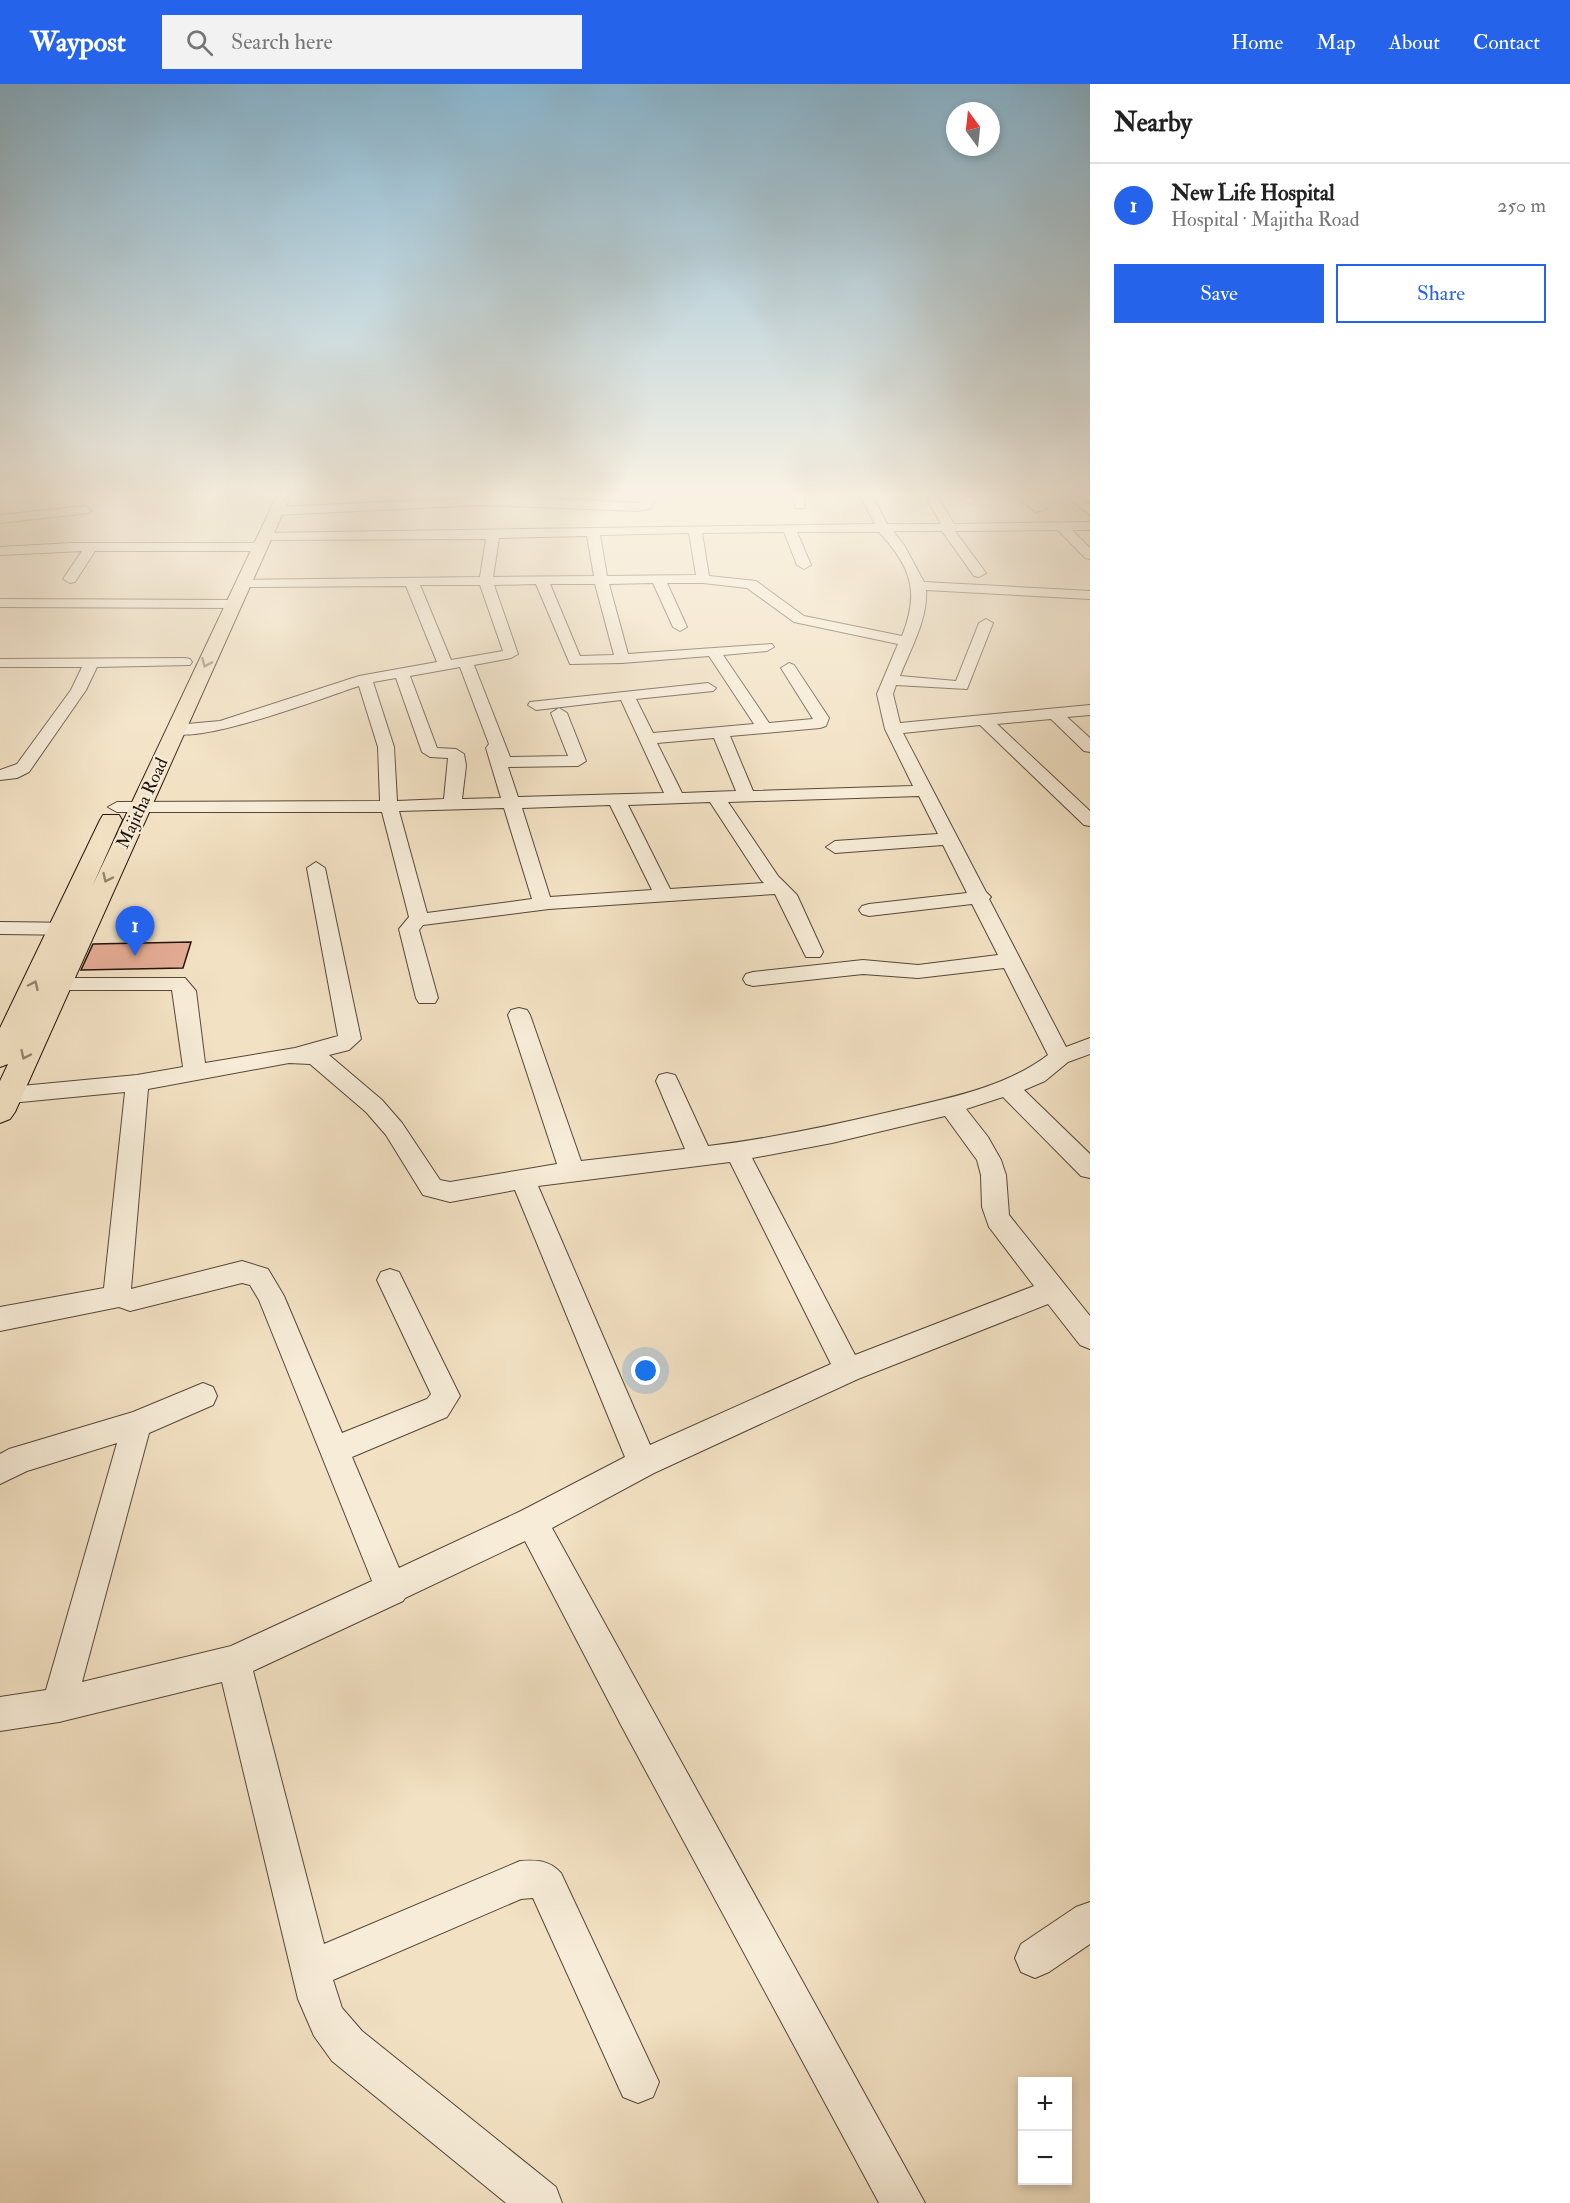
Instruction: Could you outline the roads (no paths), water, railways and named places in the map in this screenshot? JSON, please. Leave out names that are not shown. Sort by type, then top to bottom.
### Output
[{"type":"main road","name":"Majitha Road","points":[[141,756],[198,633],[223,594]]},
{"type":"main road","name":"Majitha Road","points":[[2,1101],[237,594]]},
{"type":"main road","name":"Majitha Road","points":[[0,1057],[127,787]]},
{"type":"street","points":[[416,594],[445,663]]},
{"type":"street","points":[[176,730],[222,726],[364,679],[512,652],[490,594]]},
{"type":"street","points":[[547,594],[576,662],[767,647]]},
{"type":"street","points":[[605,594],[622,659]]},
{"type":"street","points":[[665,594],[680,627]]},
{"type":"street","points":[[765,594],[799,619],[906,641]]},
{"type":"street","points":[[920,594],[885,699],[893,729],[981,897],[1060,1057]]},
{"type":"street","points":[[922,594],[943,602]]},
{"type":"street","points":[[995,594],[1090,595]]},
{"type":"street","points":[[0,603],[198,633]]},
{"type":"street","points":[[0,663],[92,663],[198,633],[233,604]]},
{"type":"street","points":[[891,680],[962,686],[986,623]]},
{"type":"street","points":[[713,651],[765,729]]},
{"type":"street","points":[[465,661],[543,904]]},
{"type":"street","points":[[0,775],[23,768],[78,690],[92,663]]},
{"type":"street","points":[[646,738],[815,725],[822,721],[789,668]]},
{"type":"street","points":[[401,672],[429,752],[456,754],[458,766],[452,804]]},
{"type":"street","points":[[364,679],[386,747],[389,806],[418,920]]},
{"type":"street","points":[[536,705],[708,688]]},
{"type":"street","points":[[475,689],[504,762],[578,761],[559,713]]},
{"type":"street","points":[[626,695],[676,799]]},
{"type":"street","points":[[893,729],[1090,710]]},
{"type":"street","points":[[1054,713],[1090,747]]},
{"type":"street","points":[[984,720],[999,737],[1042,773],[1064,799],[1090,821]]},
{"type":"street","points":[[720,733],[748,798]]},
{"type":"street","points":[[117,807],[389,806],[717,799],[925,791]]},
{"type":"street","points":[[717,799],[789,899],[813,952]]},
{"type":"street","points":[[617,801],[663,896]]},
{"type":"street","points":[[835,847],[949,839]]},
{"type":"street","points":[[2,1101],[137,1083],[300,1054],[341,1045],[350,1040],[316,868]]},
{"type":"street","points":[[427,998],[409,929],[418,920],[543,904],[779,888]]},
{"type":"street","points":[[869,910],[981,897]]},
{"type":"street","points":[[0,928],[83,929]]},
{"type":"street","points":[[753,978],[863,967],[880,971],[955,967],[1012,960]]},
{"type":"street","points":[[57,985],[178,983],[185,991],[195,1072]]},
{"type":"street","points":[[519,1016],[572,1171]]},
{"type":"street","points":[[300,1054],[316,1057],[324,1062],[374,1106],[394,1129],[432,1188],[450,1192],[572,1171],[737,1152],[797,1142],[950,1106],[1036,1075],[1060,1057],[1090,1046]]},
{"type":"street","points":[[668,1080],[700,1156]]},
{"type":"street","points":[[119,1296],[117,1288],[137,1083]]},
{"type":"street","points":[[1007,1087],[1090,1169]]},
{"type":"street","points":[[950,1106],[989,1159],[993,1171],[993,1204],[998,1220],[1051,1291],[1090,1337]]},
{"type":"street","points":[[737,1152],[848,1370]]},
{"type":"street","points":[[523,1180],[643,1463]]},
{"type":"street","points":[[0,1318],[119,1296],[130,1300],[242,1272],[259,1277],[271,1296],[392,1590]]},
{"type":"street","points":[[334,1450],[437,1408],[446,1396],[390,1280]]},
{"type":"street","points":[[0,1714],[58,1705],[234,1662],[392,1590],[532,1522],[643,1463],[848,1370],[1051,1291]]},
{"type":"street","points":[[0,1470],[20,1459],[137,1424],[203,1396]]},
{"type":"street","points":[[58,1705],[137,1424]]},
{"type":"street","points":[[532,1522],[644,1734],[903,2203]]},
{"type":"street","points":[[234,1662],[318,2000],[328,2022],[347,2046],[540,2203]]},
{"type":"street","points":[[311,1970],[519,1880],[541,1880],[548,1887],[638,2082]]},
{"type":"street","points":[[1035,1958],[1090,1921]]},
{"type":"place","name":"New Life Hospital","points":[[135,956]]}]
